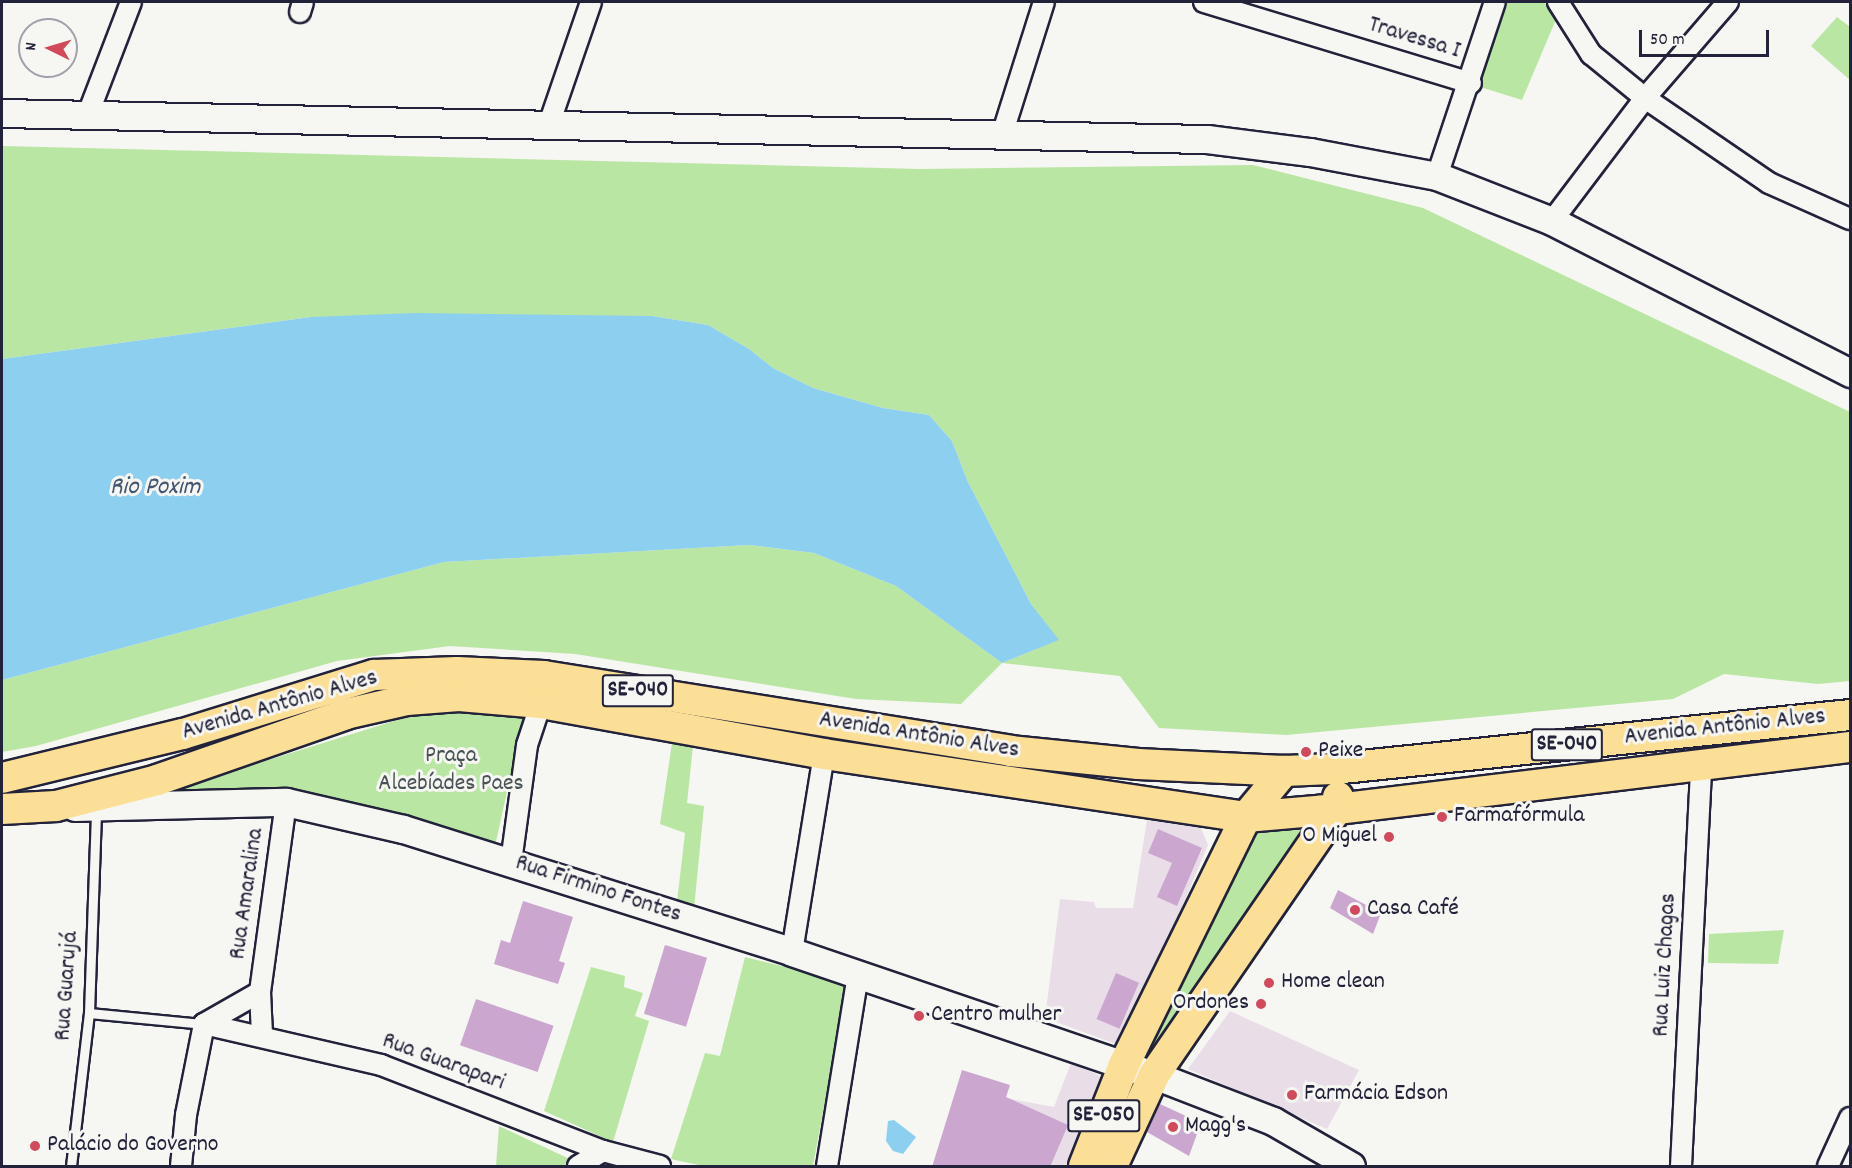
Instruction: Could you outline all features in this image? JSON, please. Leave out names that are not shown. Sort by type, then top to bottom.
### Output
[{"type":"main road","name":"Avenida Antônio Alves","points":[[2,778],[172,737],[375,675],[457,672],[544,676],[1010,751],[1138,764],[1284,771],[1327,770],[1851,715]]},
{"type":"main road","name":"Avenida Antônio Alves","points":[[56,806],[157,780],[346,714],[407,700],[459,696],[541,703],[824,754],[1246,817],[1337,809],[1851,747]]},
{"type":"main road","points":[[1112,1167],[1154,1075],[1337,809],[1336,786],[1327,770]]},
{"type":"main road","points":[[1124,1065],[1246,817],[1284,771]]},
{"type":"main road","name":"SE-040","points":[[2,809],[56,806]]},
{"type":"main road","name":"SE-050","points":[[1084,1167],[1124,1065]]},
{"type":"street","points":[[88,114],[131,2]]},
{"type":"street","points":[[548,127],[591,2]]},
{"type":"street","points":[[1002,135],[1044,2]]},
{"type":"street","name":"Travessa I","points":[[1204,2],[1471,83]]},
{"type":"street","points":[[1437,176],[1471,83],[1495,2]]},
{"type":"street","points":[[1558,2],[1591,54],[1645,98],[1769,183],[1851,219]]},
{"type":"street","points":[[1552,221],[1645,98],[1728,2]]},
{"type":"street","points":[[2,113],[548,127],[1207,139],[1310,152],[1437,176],[1552,221],[1851,373]]},
{"type":"street","points":[[511,862],[527,745],[541,703]]},
{"type":"street","points":[[792,952],[824,754]]},
{"type":"street","name":"Rua Luiz Chagas","points":[[1681,1167],[1701,765]]},
{"type":"street","name":"Rua Firmino Fontes","points":[[56,806],[286,802],[404,829],[792,952],[1154,1075],[1273,1121],[1351,1167]]},
{"type":"street","name":"Rua Amaralina","points":[[262,1035],[260,993],[286,802]]},
{"type":"street","points":[[826,1167],[858,974]]},
{"type":"street","name":"Rua Amaralina","points":[[204,1024],[260,993]]},
{"type":"street","points":[[181,1167],[186,1115],[204,1024]]},
{"type":"street","name":"Rua Guarapari","points":[[204,1024],[262,1035],[381,1065],[603,1151],[660,1167]]},
{"type":"street","points":[[1827,1167],[1851,1118]]},
{"type":"street","points":[[578,1167],[603,1151]]},
{"type":"lane","name":"Rua Guarujá","points":[[71,1167],[89,1013],[96,807]]},
{"type":"lane","points":[[89,1013],[204,1024]]},
{"type":"shaded area","points":[[1147,820],[1201,828],[1208,845],[1124,1047],[1045,1018],[1060,899],[1094,902],[1096,908],[1133,908]]},
{"type":"shaded area","points":[[1230,1011],[1359,1070],[1327,1129],[1188,1069]]},
{"type":"shaded area","points":[[1071,1063],[1103,1077],[1068,1166],[984,1166],[1006,1098],[1054,1107]]},
{"type":"green space","points":[[1505,2],[1544,2],[1557,17],[1522,100],[1477,86]]},
{"type":"green space","points":[[1837,17],[1850,27],[1850,80],[1811,46]]},
{"type":"green space","points":[[2,146],[920,169],[1253,165],[1423,208],[1850,412],[1850,681],[1818,684],[1724,674],[1673,699],[1286,735],[1159,728],[1120,676],[1002,663],[1058,640],[1031,604],[967,480],[952,441],[929,415],[883,408],[813,388],[773,368],[749,349],[708,325],[652,316],[311,317],[2,359]]},
{"type":"green space","points":[[749,545],[814,553],[896,586],[1002,663],[961,704],[856,699],[575,654],[450,646],[337,661],[36,746],[2,752],[2,680],[444,562]]},
{"type":"green space","name":"Praça Alcebíades Paes","points":[[466,710],[524,715],[495,846],[371,811],[130,803],[410,716]]},
{"type":"green space","points":[[672,743],[693,746],[687,803],[704,806],[694,909],[677,902],[685,833],[660,824]]},
{"type":"green space","points":[[1304,827],[1147,1066],[1135,1062],[1251,830]]},
{"type":"green space","points":[[1784,930],[1778,964],[1708,963],[1709,934]]},
{"type":"green space","points":[[745,957],[847,982],[813,1166],[703,1166],[671,1159],[705,1053],[720,1056]]},
{"type":"green space","points":[[591,967],[625,976],[624,987],[643,993],[635,1016],[649,1021],[613,1142],[544,1111]]},
{"type":"green space","points":[[499,1126],[574,1161],[565,1166],[496,1166]]},
{"type":"water","name":"Rio Poxim","points":[[415,313],[652,316],[708,325],[749,349],[773,368],[813,388],[883,408],[929,415],[952,441],[967,480],[1031,604],[1059,640],[1002,663],[896,586],[814,553],[749,545],[444,562],[2,680],[2,359],[311,317]]},
{"type":"water","points":[[894,1120],[916,1137],[903,1154],[893,1151],[886,1141],[888,1121]]},
{"type":"building","points":[[1158,829],[1202,848],[1177,906],[1157,897],[1172,863],[1148,853]]},
{"type":"building","name":"Casa Café","points":[[1338,890],[1381,913],[1373,934],[1330,908]]},
{"type":"building","points":[[523,901],[573,917],[559,961],[565,963],[558,984],[494,964],[501,940],[510,943]]},
{"type":"building","points":[[665,945],[707,958],[686,1027],[644,1014]]},
{"type":"building","points":[[1116,973],[1139,983],[1119,1029],[1096,1019]]},
{"type":"building","points":[[476,999],[554,1026],[538,1072],[460,1045]]},
{"type":"building","points":[[962,1070],[1010,1085],[1006,1097],[1068,1125],[1050,1167],[932,1167]]},
{"type":"building","name":"Magg's","points":[[1160,1104],[1201,1123],[1189,1156],[1147,1132]]},
{"type":"place","name":"Peixe","points":[[1306,752]]},
{"type":"place","name":"Farmafórmula","points":[[1442,817]]},
{"type":"place","name":"O Miguel","points":[[1389,837]]},
{"type":"place","name":"Casa Café","points":[[1355,910]]},
{"type":"place","name":"Home clean","points":[[1269,983]]},
{"type":"place","name":"Ordones","points":[[1261,1004]]},
{"type":"place","name":"Centro mulher","points":[[919,1016]]},
{"type":"place","name":"Farmácia Edson","points":[[1292,1095]]},
{"type":"place","name":"Magg's","points":[[1173,1127]]},
{"type":"place","name":"Palácio do Governo","points":[[35,1146]]}]
